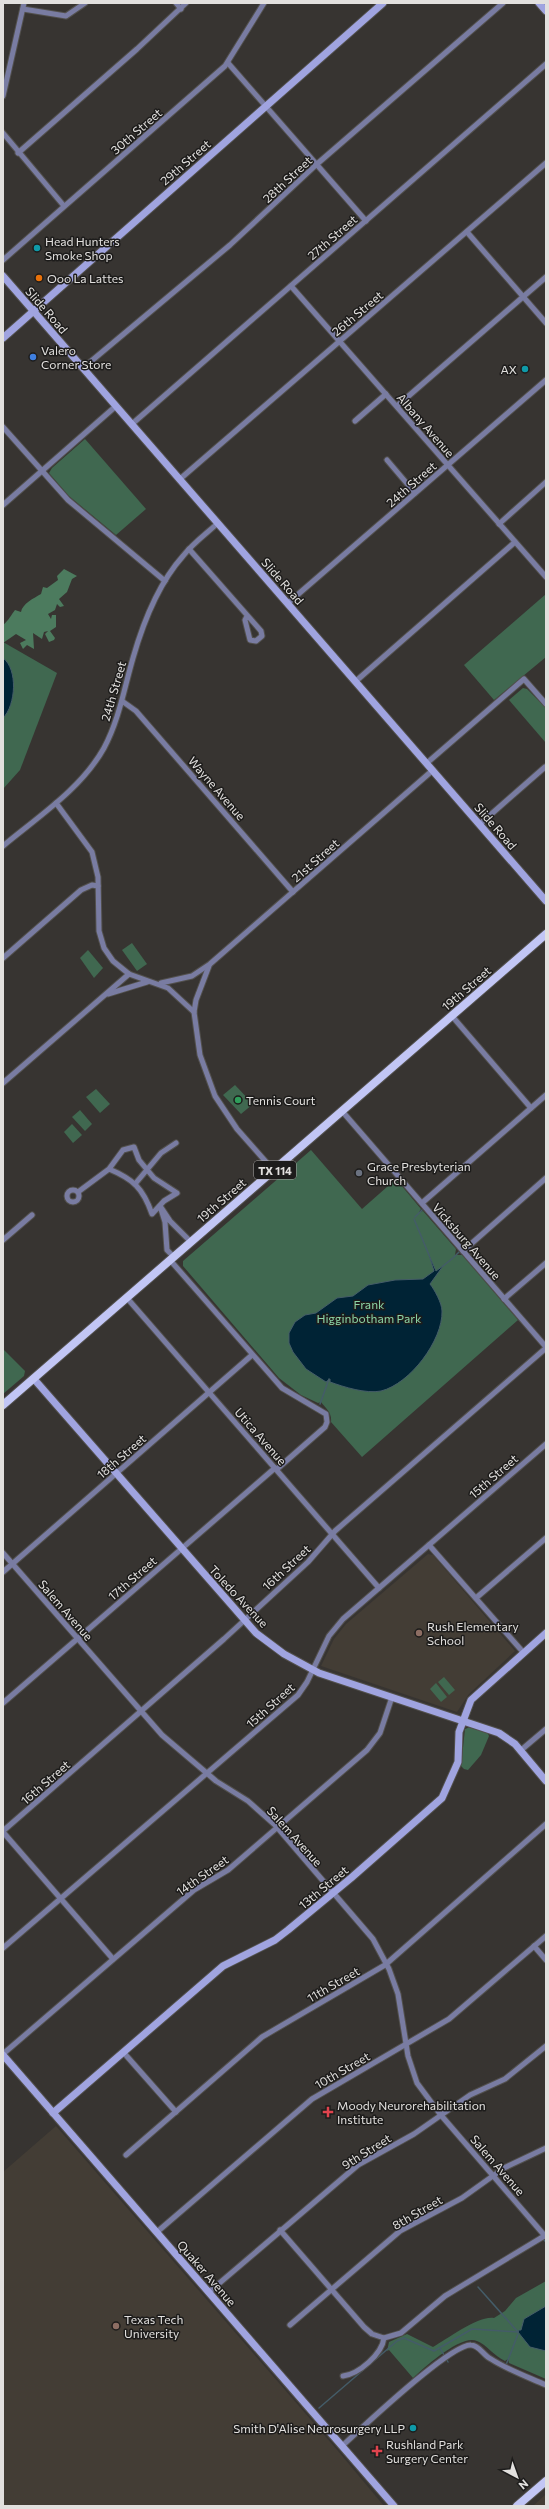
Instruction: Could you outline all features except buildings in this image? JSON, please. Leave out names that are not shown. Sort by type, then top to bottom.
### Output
[{"type":"main road","name":"19th Street","points":[[3,1406],[546,934]]},
{"type":"main road","points":[[517,2506],[546,2481]]},
{"type":"street","points":[[3,96],[23,6],[66,16],[86,3]]},
{"type":"street","points":[[176,3],[181,10]]},
{"type":"street","points":[[18,153],[181,10],[186,3]]},
{"type":"street","name":"30th Street","points":[[3,260],[228,63],[264,3]]},
{"type":"street","name":"29th Street","points":[[3,338],[382,3]]},
{"type":"street","name":"28th Street","points":[[83,368],[230,245],[317,164],[503,3]]},
{"type":"street","points":[[539,3],[546,12]]},
{"type":"street","points":[[228,63],[366,221]]},
{"type":"street","name":"27th Street","points":[[132,424],[546,64]]},
{"type":"street","points":[[3,132],[18,153],[64,206]]},
{"type":"street","name":"26th Street","points":[[180,479],[546,163]]},
{"type":"street","points":[[466,232],[546,323]]},
{"type":"street","name":"Slide Road","points":[[3,276],[546,901]]},
{"type":"street","points":[[397,406],[546,277]]},
{"type":"street","name":"Albany Avenue","points":[[291,286],[340,340],[546,577]]},
{"type":"street","name":"24th Street","points":[[288,603],[546,380]]},
{"type":"street","points":[[354,421],[386,394]]},
{"type":"street","points":[[3,505],[116,406]]},
{"type":"street","points":[[3,427],[68,500],[165,581]]},
{"type":"street","points":[[387,460],[415,493]]},
{"type":"street","points":[[499,524],[546,482]]},
{"type":"street","name":"24th Street","points":[[3,846],[56,803],[86,775],[97,760],[112,731],[141,633],[165,581],[189,549],[218,523]]},
{"type":"street","points":[[356,681],[515,542]]},
{"type":"street","points":[[189,549],[261,631],[262,636],[256,641],[250,640],[248,635],[247,616]]},
{"type":"street","points":[[427,763],[524,679],[546,704]]},
{"type":"street","name":"Wayne Avenue","points":[[122,701],[136,711],[293,892]]},
{"type":"street","points":[[480,824],[544,768]]},
{"type":"street","name":"21st Street","points":[[158,984],[182,980],[202,971],[433,770]]},
{"type":"street","points":[[56,803],[92,852],[98,886],[100,931],[104,948],[113,961],[129,974],[147,982],[158,984],[172,991],[194,1012],[200,1055],[214,1096],[237,1129],[274,1171]]},
{"type":"street","points":[[3,958],[81,890],[92,885],[98,886]]},
{"type":"street","name":"21st Street","points":[[194,1012],[196,1000],[210,964]]},
{"type":"street","points":[[3,1083],[129,974]]},
{"type":"street","points":[[103,996],[147,982]]},
{"type":"street","points":[[452,1016],[531,1108]]},
{"type":"street","points":[[422,1203],[546,1095]]},
{"type":"street","name":"Vicksburg Avenue","points":[[342,1111],[546,1348]]},
{"type":"street","points":[[135,1184],[161,1153],[176,1143]]},
{"type":"street","points":[[78,1192],[98,1175],[109,1169],[120,1153],[131,1146],[136,1149],[140,1160],[147,1171],[160,1183],[177,1193],[152,1214],[135,1184],[128,1177],[109,1169]]},
{"type":"street","points":[[463,1251],[546,1178]]},
{"type":"street","points":[[160,1206],[170,1221],[191,1242]]},
{"type":"street","points":[[160,1206],[165,1222],[166,1246],[172,1259],[252,1355]]},
{"type":"street","points":[[3,1240],[32,1215]]},
{"type":"street","points":[[504,1299],[546,1263]]},
{"type":"street","name":"Utica Avenue","points":[[127,1298],[379,1588]]},
{"type":"street","name":"16th Street","points":[[3,1832],[244,1620],[308,1562],[332,1534],[546,1348]]},
{"type":"street","name":"18th Street","points":[[3,1572],[252,1355]]},
{"type":"street","name":"17th Street","points":[[3,1703],[181,1549],[324,1429],[327,1419],[321,1409],[282,1388],[252,1355]]},
{"type":"street","name":"Toledo Avenue","points":[[34,1379],[244,1620],[273,1646],[313,1670],[499,1733],[520,1751],[546,1781]]},
{"type":"street","name":"15th Street","points":[[3,1948],[207,1774],[301,1691],[329,1636],[338,1626],[429,1544],[546,1444]]},
{"type":"street","points":[[476,1598],[546,1538]]},
{"type":"street","points":[[429,1544],[523,1652]]},
{"type":"street","name":"Salem Avenue","points":[[3,1553],[167,1741],[207,1774],[248,1801],[277,1828],[373,1939],[386,1963],[398,1994],[411,2069],[417,2083],[440,2114],[546,2236]]},
{"type":"street","name":"13th Street","points":[[54,2113],[223,1966],[275,1940],[333,1893],[442,1798],[458,1762],[462,1720],[471,1700],[477,1693],[546,1633]]},
{"type":"street","name":"14th Street","points":[[3,2055],[194,1890],[219,1877],[375,1742],[385,1722],[392,1697]]},
{"type":"street","points":[[520,1751],[546,1729]]},
{"type":"street","name":"11th Street","points":[[126,2155],[262,2037],[386,1963],[546,1824]]},
{"type":"street","points":[[3,1832],[113,1959]]},
{"type":"street","name":"10th Street","points":[[157,2232],[312,2099],[449,2019],[546,1936]]},
{"type":"street","points":[[534,1946],[546,1960]]},
{"type":"street","name":"9th Street","points":[[209,2292],[358,2164],[414,2134],[440,2114],[470,2095],[505,2079],[546,2046]]},
{"type":"street","points":[[124,2053],[176,2112]]},
{"type":"street","name":"Quaker Avenue","points":[[3,2055],[394,2506]]},
{"type":"street","name":"8th Street","points":[[290,2325],[400,2232],[462,2198],[504,2168],[546,2148]]},
{"type":"street","points":[[280,2230],[364,2327],[372,2334],[384,2338],[401,2333],[444,2296],[546,2236]]},
{"type":"street","points":[[343,2376],[354,2373],[380,2351],[384,2338]]},
{"type":"street","points":[[342,2446],[434,2366],[463,2348],[474,2346],[499,2364],[546,2385]]},
{"type":"shaded area","name":"Rush Elementary School","points":[[428,1554],[433,1555],[515,1651],[469,1694],[457,1712],[321,1666],[334,1639],[346,1624]]},
{"type":"shaded area","name":"Texas Tech University","points":[[56,2126],[384,2506],[3,2506],[3,2172]]},
{"type":"shaded area","points":[[546,2494],[546,2506],[533,2506]]},
{"type":"green space","points":[[85,439],[146,509],[116,535],[69,496],[49,473],[52,468]]},
{"type":"green space","points":[[64,569],[77,576],[72,579],[67,592],[59,599],[64,606],[60,607],[57,604],[55,610],[48,614],[51,619],[52,615],[56,615],[56,627],[50,631],[55,638],[54,640],[49,642],[45,634],[48,631],[44,632],[42,639],[33,633],[34,649],[27,645],[23,649],[20,643],[26,640],[16,634],[3,643],[3,625],[15,610],[21,612],[26,604],[41,594],[43,587],[47,588],[58,580],[57,576]]},
{"type":"green space","points":[[546,594],[546,657],[494,700],[464,665]]},
{"type":"green space","points":[[3,642],[57,673],[20,770],[3,789]]},
{"type":"green space","points":[[523,688],[527,689],[546,708],[546,743],[509,700]]},
{"type":"green space","points":[[132,943],[147,964],[137,971],[122,950]]},
{"type":"green space","points":[[88,950],[103,968],[94,978],[80,958]]},
{"type":"green space","name":"Tennis Court","points":[[235,1085],[253,1104],[241,1114],[223,1095]]},
{"type":"green space","points":[[96,1089],[110,1104],[100,1113],[86,1097]]},
{"type":"green space","points":[[80,1110],[92,1124],[85,1131],[72,1117]]},
{"type":"green space","points":[[72,1124],[82,1135],[73,1143],[64,1132]]},
{"type":"green space","name":"Frank Higginbotham Park","points":[[311,1150],[362,1209],[396,1179],[421,1209],[419,1212],[423,1211],[456,1249],[455,1255],[462,1255],[518,1320],[362,1457],[331,1422],[330,1413],[321,1402],[318,1403],[301,1395],[279,1378],[183,1266],[183,1261]]},
{"type":"green space","points":[[3,1349],[25,1371],[24,1376],[3,1394]]},
{"type":"green space","points":[[444,1677],[455,1690],[449,1695],[438,1682]]},
{"type":"green space","points":[[436,1683],[447,1697],[441,1702],[430,1689]]},
{"type":"green space","points":[[470,1727],[487,1732],[489,1736],[481,1755],[468,1770],[461,1766],[465,1729]]},
{"type":"green space","points":[[546,2281],[546,2379],[509,2363],[508,2359],[505,2361],[501,2359],[477,2341],[470,2340],[462,2342],[453,2347],[434,2360],[413,2378],[389,2350],[387,2351],[389,2342],[407,2334],[433,2347],[480,2320],[494,2318],[505,2311],[516,2298]]},
{"type":"water","points":[[3,658],[8,663],[11,670],[14,687],[11,705],[3,718]]},
{"type":"water","points":[[429,1255],[436,1271],[443,1266],[430,1284],[441,1304],[441,1322],[431,1347],[423,1359],[403,1380],[392,1387],[381,1391],[369,1392],[348,1388],[330,1382],[330,1379],[326,1382],[306,1369],[293,1352],[289,1343],[289,1333],[295,1322],[305,1315],[316,1313],[337,1298],[353,1296],[368,1285],[395,1280],[423,1279],[434,1271]]},
{"type":"water","points":[[546,2306],[546,2351],[530,2347],[518,2332],[521,2330],[524,2319]]},
{"type":"waterway","points":[[415,1217],[422,1210]]},
{"type":"waterway","points":[[414,1219],[429,1255]]},
{"type":"waterway","points":[[454,1257],[459,1252]]},
{"type":"waterway","points":[[443,1266],[453,1258]]},
{"type":"waterway","points":[[320,1404],[329,1379]]},
{"type":"waterway","points":[[543,2239],[546,2242]]},
{"type":"waterway","points":[[478,2287],[518,2332]]},
{"type":"waterway","points":[[319,2408],[397,2341],[404,2338],[434,2351],[472,2329],[518,2332]]},
{"type":"waterway","points":[[506,2365],[518,2334]]},
{"type":"waterway","points":[[440,2348],[448,2362]]},
{"type":"place","name":"Head Hunters Smoke Shop","points":[[37,248]]},
{"type":"place","name":"Ooo La Lattes","points":[[39,278]]},
{"type":"place","name":"Valero Corner Store","points":[[33,357]]},
{"type":"place","name":"AX","points":[[525,369]]},
{"type":"place","name":"Tennis Court","points":[[238,1100]]},
{"type":"place","name":"Grace Presbyterian Church","points":[[359,1173]]},
{"type":"place","name":"Rush Elementary School","points":[[419,1633]]},
{"type":"place","name":"Moody Neurorehabilitation Institute","points":[[328,2112]]},
{"type":"place","name":"Texas Tech University","points":[[116,2326]]},
{"type":"place","name":"Smith D'Alise Neurosurgery LLP","points":[[413,2428]]},
{"type":"place","name":"Rushland Park Surgery Center","points":[[377,2451]]}]
